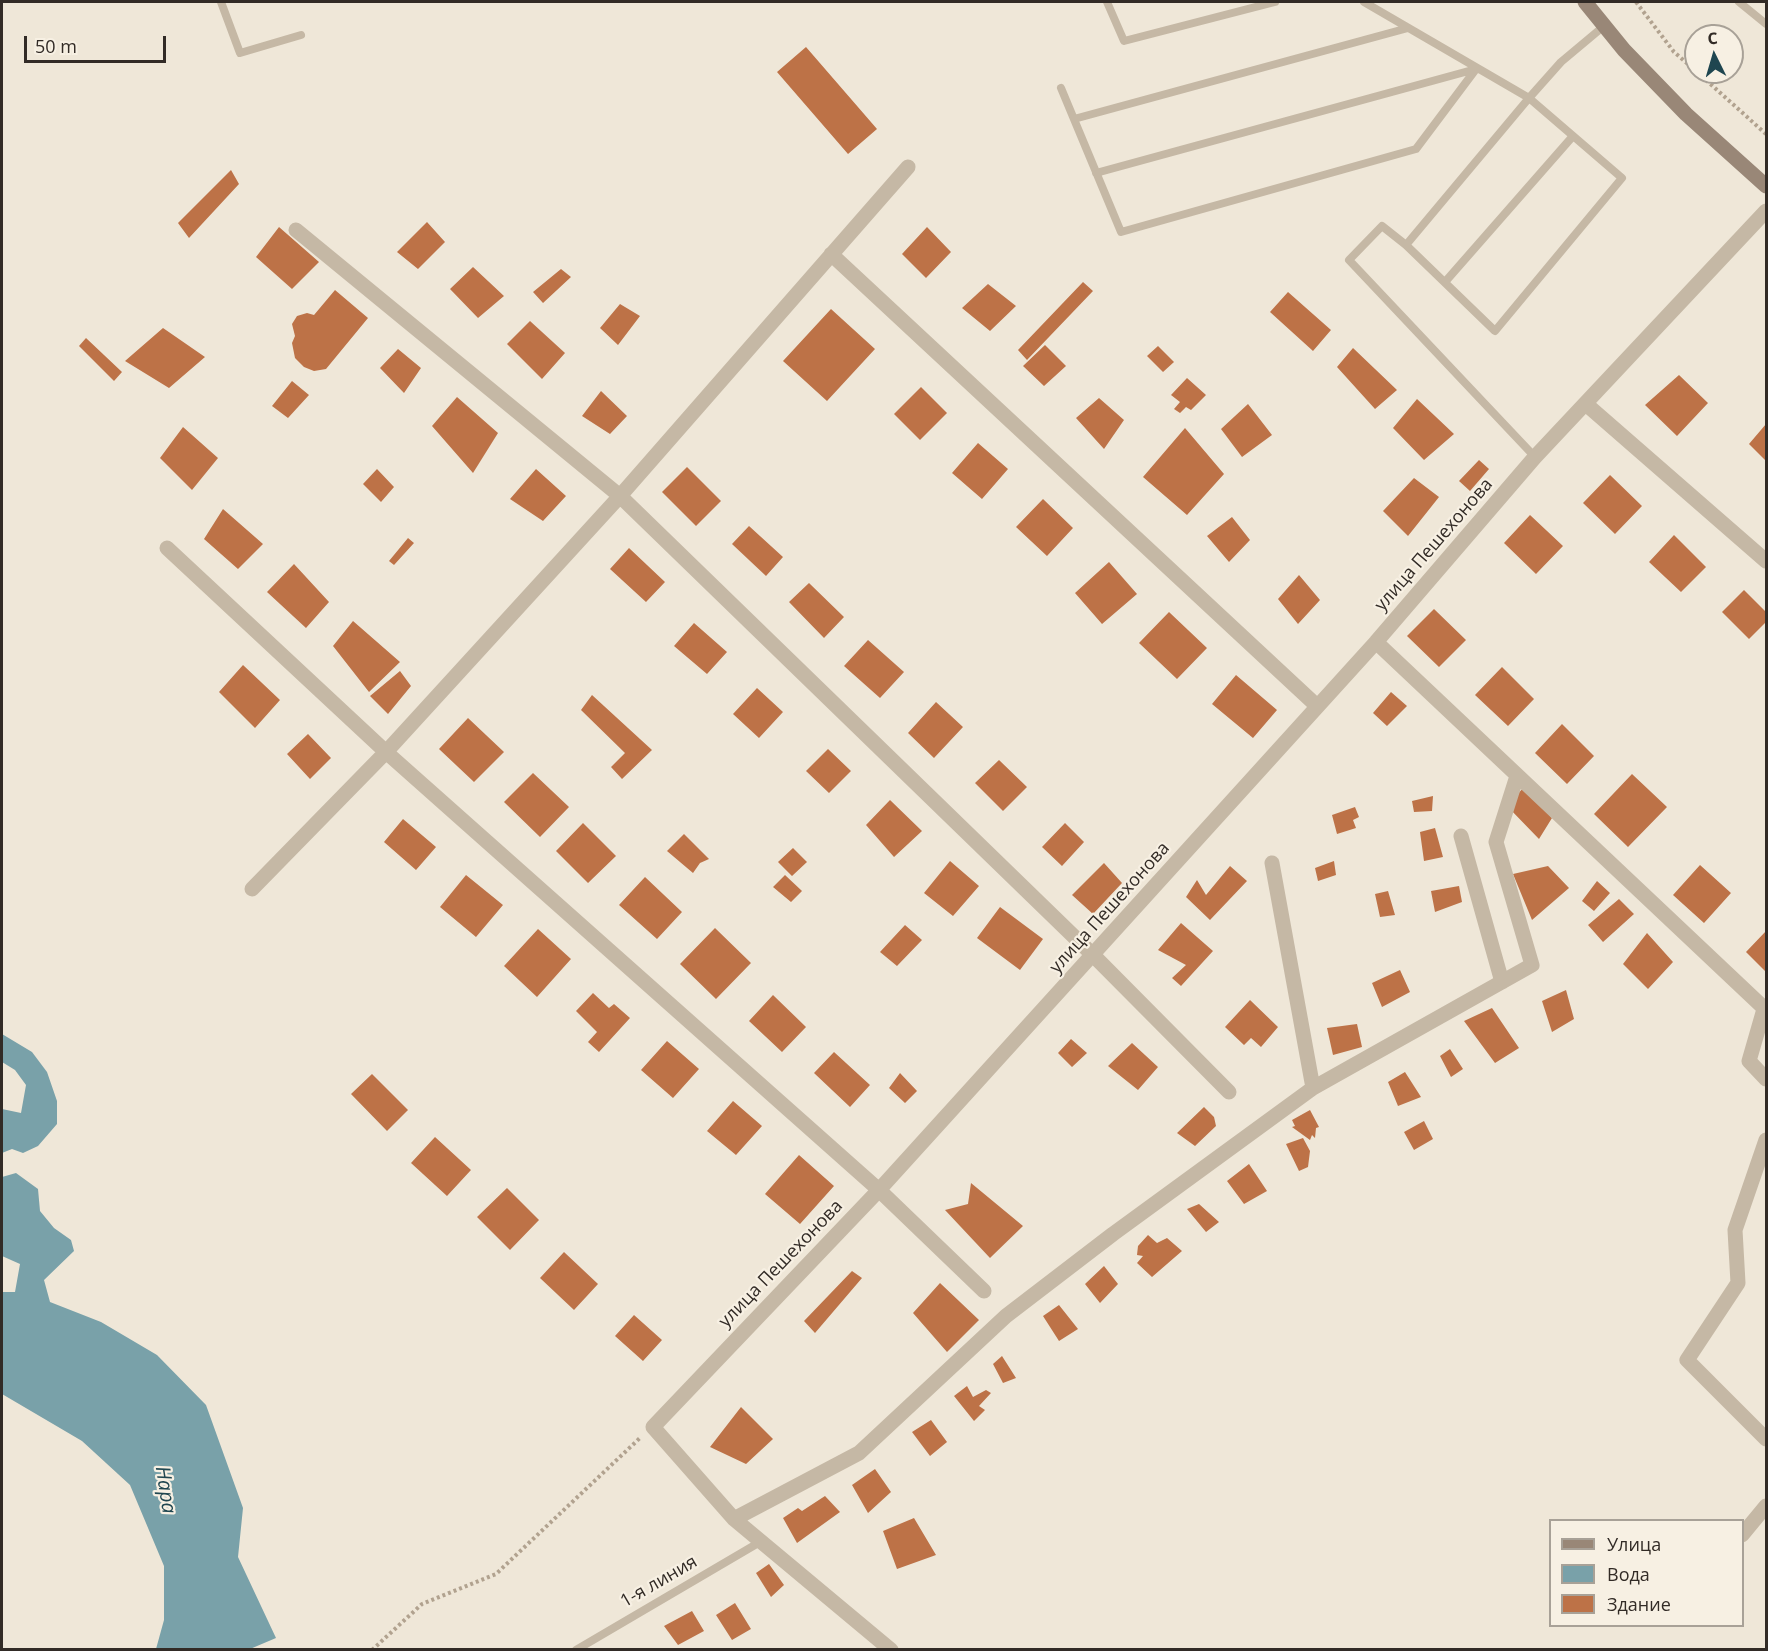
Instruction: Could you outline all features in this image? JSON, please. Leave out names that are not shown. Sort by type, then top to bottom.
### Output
[{"type":"main road","points":[[1584,2],[1686,114],[1767,186]]},
{"type":"street","points":[[252,889],[386,752],[620,496],[908,167]]},
{"type":"street","name":"улица Пешехонова","points":[[653,1427],[879,1190],[1094,956],[1376,642],[1536,458],[1767,211]]},
{"type":"street","points":[[296,230],[620,496],[1094,956],[1229,1092]]},
{"type":"street","points":[[831,254],[1317,706]]},
{"type":"street","points":[[1587,405],[1767,561]]},
{"type":"street","points":[[167,548],[386,752],[879,1190],[984,1291]]},
{"type":"street","points":[[1376,642],[1765,1010],[1749,1061],[1767,1079]]},
{"type":"street","points":[[734,1519],[859,1453],[1006,1316],[1113,1234],[1313,1088],[1532,965],[1496,842],[1517,776]]},
{"type":"street","points":[[1461,836],[1502,982]]},
{"type":"street","points":[[1272,863],[1313,1088]]},
{"type":"street","points":[[1767,1140],[1735,1230],[1738,1283],[1687,1360],[1767,1439]]},
{"type":"street","points":[[653,1427],[734,1519],[891,1650]]},
{"type":"street","points":[[1744,1534],[1767,1506]]},
{"type":"lane","points":[[221,2],[240,53],[301,35]]},
{"type":"lane","points":[[1107,2],[1124,41],[1275,2]]},
{"type":"lane","points":[[1364,2],[1529,98],[1622,178],[1495,331],[1382,226],[1349,260],[1536,458]]},
{"type":"lane","points":[[1739,2],[1767,24]]},
{"type":"lane","points":[[1406,246],[1561,62],[1604,26]]},
{"type":"lane","points":[[1074,119],[1408,27]]},
{"type":"lane","points":[[1060,88],[1121,232],[1416,149],[1476,69]]},
{"type":"lane","points":[[1096,173],[1476,69]]},
{"type":"lane","points":[[1444,282],[1573,136]]},
{"type":"lane","name":"1-я линия","points":[[576,1650],[760,1542]]},
{"type":"path","points":[[1636,2],[1674,52],[1684,61]]},
{"type":"path","points":[[1710,84],[1767,134]]},
{"type":"path","points":[[372,1650],[422,1604],[496,1574],[653,1427]]},
{"type":"water","points":[[2,1034],[32,1052],[47,1072],[57,1101],[57,1124],[38,1146],[23,1153],[12,1149],[2,1153],[2,1109],[21,1113],[26,1085],[15,1070],[2,1062]]},
{"type":"water","name":"Нара","points":[[16,1173],[38,1189],[40,1211],[54,1228],[71,1240],[74,1251],[44,1280],[50,1302],[101,1322],[157,1355],[206,1405],[243,1508],[238,1557],[276,1638],[250,1649],[156,1649],[164,1620],[164,1566],[130,1485],[82,1441],[2,1394],[2,1292],[15,1292],[20,1264],[2,1256],[2,1177]]},
{"type":"building","points":[[806,47],[877,129],[848,154],[777,72]]},
{"type":"building","points":[[231,170],[239,184],[189,238],[178,223]]},
{"type":"building","points":[[427,222],[445,242],[418,269],[397,252]]},
{"type":"building","points":[[279,227],[319,262],[292,289],[256,257]]},
{"type":"building","points":[[927,227],[951,252],[926,278],[902,254]]},
{"type":"building","points":[[473,267],[504,296],[478,318],[450,289]]},
{"type":"building","points":[[561,269],[571,277],[543,303],[533,292]]},
{"type":"building","points":[[1083,282],[1093,291],[1027,360],[1018,350]]},
{"type":"building","points":[[988,284],[1016,306],[990,331],[962,308]]},
{"type":"building","points":[[335,290],[368,318],[326,369],[314,371],[304,367],[295,358],[292,343],[295,336],[292,324],[297,316],[307,313],[314,315]]},
{"type":"building","points":[[1288,292],[1331,330],[1313,351],[1270,312]]},
{"type":"building","points":[[620,304],[640,316],[618,345],[600,328]]},
{"type":"building","points":[[831,309],[875,349],[827,401],[783,361]]},
{"type":"building","points":[[530,321],[565,353],[542,379],[507,344]]},
{"type":"building","points":[[163,328],[205,357],[169,388],[125,361]]},
{"type":"building","points":[[86,338],[122,372],[114,381],[79,346]]},
{"type":"building","points":[[1045,345],[1066,366],[1044,386],[1023,366]]},
{"type":"building","points":[[1158,346],[1174,362],[1163,372],[1147,356]]},
{"type":"building","points":[[1353,348],[1397,390],[1375,409],[1337,367]]},
{"type":"building","points":[[398,349],[421,368],[404,393],[380,368]]},
{"type":"building","points":[[1679,375],[1708,403],[1677,436],[1645,405]]},
{"type":"building","points":[[1187,378],[1206,395],[1191,410],[1186,407],[1180,413],[1174,409],[1180,402],[1171,395]]},
{"type":"building","points":[[292,381],[309,395],[288,418],[272,406]]},
{"type":"building","points":[[921,387],[947,413],[920,440],[894,414]]},
{"type":"building","points":[[601,391],[627,416],[610,434],[582,416]]},
{"type":"building","points":[[457,397],[498,433],[473,473],[432,426]]},
{"type":"building","points":[[1099,398],[1124,420],[1104,449],[1076,418]]},
{"type":"building","points":[[1417,399],[1454,434],[1424,460],[1393,428]]},
{"type":"building","points":[[1248,404],[1272,435],[1242,457],[1221,429]]},
{"type":"building","points":[[1766,424],[1766,461],[1749,444]]},
{"type":"building","points":[[183,427],[218,458],[192,490],[160,458]]},
{"type":"building","points":[[1185,428],[1224,474],[1187,515],[1143,477]]},
{"type":"building","points":[[978,443],[1008,469],[982,499],[952,473]]},
{"type":"building","points":[[1479,460],[1489,469],[1470,491],[1459,481]]},
{"type":"building","points":[[687,467],[721,501],[696,526],[662,492]]},
{"type":"building","points":[[377,469],[394,487],[381,502],[363,484]]},
{"type":"building","points":[[536,469],[566,496],[543,521],[510,499]]},
{"type":"building","points":[[1610,475],[1642,506],[1615,534],[1583,503]]},
{"type":"building","points":[[1414,478],[1439,497],[1408,536],[1383,511]]},
{"type":"building","points":[[1043,499],[1073,528],[1047,556],[1016,527]]},
{"type":"building","points":[[223,509],[263,544],[238,569],[204,539]]},
{"type":"building","points":[[1530,515],[1563,546],[1536,574],[1504,543]]},
{"type":"building","points":[[1232,517],[1250,540],[1229,562],[1207,536]]},
{"type":"building","points":[[749,526],[783,557],[766,576],[732,544]]},
{"type":"building","points":[[1674,535],[1706,567],[1681,592],[1649,562]]},
{"type":"building","points":[[408,538],[414,543],[394,565],[389,561]]},
{"type":"building","points":[[629,548],[665,582],[646,602],[610,569]]},
{"type":"building","points":[[1109,562],[1137,594],[1102,624],[1075,593]]},
{"type":"building","points":[[294,564],[329,602],[306,628],[267,592]]},
{"type":"building","points":[[1299,575],[1320,600],[1298,624],[1278,599]]},
{"type":"building","points":[[809,583],[844,617],[824,638],[789,602]]},
{"type":"building","points":[[1744,590],[1766,612],[1766,622],[1749,639],[1722,612]]},
{"type":"building","points":[[1434,609],[1466,640],[1439,667],[1407,636]]},
{"type":"building","points":[[1169,612],[1207,648],[1177,679],[1139,643]]},
{"type":"building","points":[[353,621],[400,662],[369,692],[333,646]]},
{"type":"building","points":[[694,623],[727,652],[707,674],[674,646]]},
{"type":"building","points":[[868,640],[904,672],[880,698],[844,666]]},
{"type":"building","points":[[243,665],[280,700],[255,728],[219,692]]},
{"type":"building","points":[[1502,667],[1534,699],[1508,726],[1475,695]]},
{"type":"building","points":[[400,671],[411,686],[388,714],[370,696]]},
{"type":"building","points":[[1236,675],[1277,710],[1253,738],[1212,704]]},
{"type":"building","points":[[757,688],[783,712],[759,738],[733,714]]},
{"type":"building","points":[[1391,692],[1407,706],[1387,726],[1373,713]]},
{"type":"building","points":[[592,695],[652,750],[622,779],[611,767],[625,753],[581,710]]},
{"type":"building","points":[[936,702],[963,727],[934,758],[908,733]]},
{"type":"building","points":[[468,718],[504,752],[474,782],[439,749]]},
{"type":"building","points":[[1562,724],[1594,756],[1567,784],[1535,753]]},
{"type":"building","points":[[308,734],[331,758],[310,779],[287,754]]},
{"type":"building","points":[[828,749],[851,771],[829,793],[806,771]]},
{"type":"building","points":[[999,760],[1027,787],[1003,811],[975,783]]},
{"type":"building","points":[[533,773],[569,807],[540,837],[504,802]]},
{"type":"building","points":[[1632,774],[1667,807],[1628,847],[1594,814]]},
{"type":"building","points":[[1524,787],[1552,818],[1539,839],[1507,806]]},
{"type":"building","points":[[1433,796],[1432,811],[1414,812],[1412,801]]},
{"type":"building","points":[[890,800],[922,831],[894,857],[866,825]]},
{"type":"building","points":[[1355,807],[1359,817],[1353,820],[1356,828],[1337,834],[1332,815]]},
{"type":"building","points":[[403,819],[436,847],[416,870],[384,842]]},
{"type":"building","points":[[583,823],[616,856],[588,883],[556,851]]},
{"type":"building","points":[[1065,823],[1084,842],[1062,866],[1042,847]]},
{"type":"building","points":[[1435,828],[1443,857],[1424,861],[1420,832]]},
{"type":"building","points":[[684,834],[709,859],[700,863],[693,873],[667,851]]},
{"type":"building","points":[[793,848],[807,862],[792,876],[778,862]]},
{"type":"building","points":[[950,861],[979,886],[953,916],[924,893]]},
{"type":"building","points":[[1334,861],[1336,875],[1318,881],[1315,868]]},
{"type":"building","points":[[1104,863],[1122,883],[1093,914],[1072,895]]},
{"type":"building","points":[[1700,865],[1731,893],[1704,923],[1673,895]]},
{"type":"building","points":[[1230,866],[1247,881],[1210,920],[1186,897],[1197,880],[1206,895]]},
{"type":"building","points":[[1548,866],[1569,888],[1532,920],[1513,874]]},
{"type":"building","points":[[466,875],[503,905],[476,937],[440,907]]},
{"type":"building","points":[[785,875],[802,891],[791,902],[773,887]]},
{"type":"building","points":[[645,877],[682,912],[657,939],[619,905]]},
{"type":"building","points":[[1597,881],[1610,893],[1594,911],[1582,901]]},
{"type":"building","points":[[1459,886],[1462,902],[1435,912],[1431,891]]},
{"type":"building","points":[[1388,891],[1395,915],[1380,917],[1375,894]]},
{"type":"building","points":[[1619,899],[1634,914],[1603,942],[1588,925]]},
{"type":"building","points":[[1000,907],[1043,939],[1020,970],[977,938]]},
{"type":"building","points":[[1181,923],[1213,951],[1181,986],[1172,978],[1186,965],[1158,950]]},
{"type":"building","points":[[905,925],[922,940],[897,966],[880,952]]},
{"type":"building","points":[[715,928],[751,963],[716,999],[680,964]]},
{"type":"building","points":[[538,929],[571,959],[537,997],[504,966]]},
{"type":"building","points":[[1766,931],[1766,972],[1746,952]]},
{"type":"building","points":[[1647,933],[1673,962],[1648,989],[1623,964]]},
{"type":"building","points":[[1400,970],[1410,992],[1382,1007],[1372,983]]},
{"type":"building","points":[[1566,990],[1574,1019],[1552,1032],[1542,1001]]},
{"type":"building","points":[[593,993],[609,1008],[614,1004],[630,1018],[599,1052],[588,1042],[597,1032],[576,1011]]},
{"type":"building","points":[[773,995],[806,1027],[782,1052],[749,1021]]},
{"type":"building","points":[[1250,1000],[1278,1027],[1261,1047],[1251,1038],[1244,1045],[1225,1027]]},
{"type":"building","points":[[1492,1008],[1519,1048],[1495,1063],[1464,1021]]},
{"type":"building","points":[[1357,1024],[1362,1047],[1333,1055],[1327,1028]]},
{"type":"building","points":[[1071,1039],[1087,1053],[1072,1067],[1058,1053]]},
{"type":"building","points":[[667,1041],[699,1069],[673,1098],[641,1070]]},
{"type":"building","points":[[1132,1043],[1158,1067],[1138,1090],[1108,1066]]},
{"type":"building","points":[[1450,1049],[1463,1069],[1451,1077],[1440,1056]]},
{"type":"building","points":[[834,1052],[870,1085],[850,1107],[814,1073]]},
{"type":"building","points":[[1405,1072],[1421,1097],[1398,1106],[1388,1082]]},
{"type":"building","points":[[900,1073],[917,1091],[905,1103],[889,1088]]},
{"type":"building","points":[[372,1074],[408,1110],[387,1131],[351,1094]]},
{"type":"building","points":[[733,1101],[762,1126],[736,1155],[707,1131]]},
{"type":"building","points":[[1204,1107],[1214,1117],[1216,1126],[1195,1146],[1177,1133]]},
{"type":"building","points":[[1310,1110],[1319,1127],[1316,1128],[1315,1138],[1312,1135],[1310,1140],[1292,1127],[1295,1126],[1292,1120]]},
{"type":"building","points":[[1424,1121],[1433,1139],[1414,1150],[1404,1132]]},
{"type":"building","points":[[435,1137],[471,1170],[447,1196],[411,1163]]},
{"type":"building","points":[[1303,1138],[1310,1151],[1308,1167],[1299,1171],[1286,1144]]},
{"type":"building","points":[[799,1155],[834,1186],[800,1224],[765,1194]]},
{"type":"building","points":[[1249,1164],[1267,1191],[1244,1204],[1227,1181]]},
{"type":"building","points":[[971,1183],[1023,1226],[990,1258],[945,1210],[968,1204]]},
{"type":"building","points":[[507,1188],[539,1220],[510,1250],[477,1217]]},
{"type":"building","points":[[1199,1204],[1219,1222],[1206,1232],[1187,1209]]},
{"type":"building","points":[[1148,1235],[1157,1243],[1167,1238],[1182,1251],[1152,1277],[1137,1263],[1143,1256],[1137,1255],[1138,1246]]},
{"type":"building","points":[[564,1252],[598,1284],[574,1310],[540,1278]]},
{"type":"building","points":[[1104,1266],[1118,1284],[1100,1303],[1085,1284]]},
{"type":"building","points":[[852,1271],[862,1278],[815,1333],[804,1321]]},
{"type":"building","points":[[940,1283],[979,1320],[947,1352],[913,1313]]},
{"type":"building","points":[[1059,1305],[1078,1329],[1059,1341],[1043,1316]]},
{"type":"building","points":[[634,1315],[662,1340],[643,1361],[615,1336]]},
{"type":"building","points":[[1002,1356],[1016,1378],[1003,1383],[993,1364]]},
{"type":"building","points":[[967,1386],[973,1397],[986,1390],[991,1393],[979,1406],[985,1410],[974,1421],[954,1396]]},
{"type":"building","points":[[741,1407],[773,1439],[746,1464],[710,1447]]},
{"type":"building","points":[[931,1420],[947,1442],[930,1456],[912,1432]]},
{"type":"building","points":[[875,1469],[891,1492],[868,1513],[852,1485]]},
{"type":"building","points":[[825,1496],[840,1512],[797,1543],[783,1518],[798,1508],[802,1511]]},
{"type":"building","points":[[914,1518],[936,1555],[897,1569],[883,1531]]},
{"type":"building","points":[[769,1564],[784,1585],[771,1597],[756,1573]]},
{"type":"building","points":[[735,1603],[751,1629],[732,1640],[716,1615]]},
{"type":"building","points":[[692,1611],[704,1631],[678,1645],[664,1626]]}]
